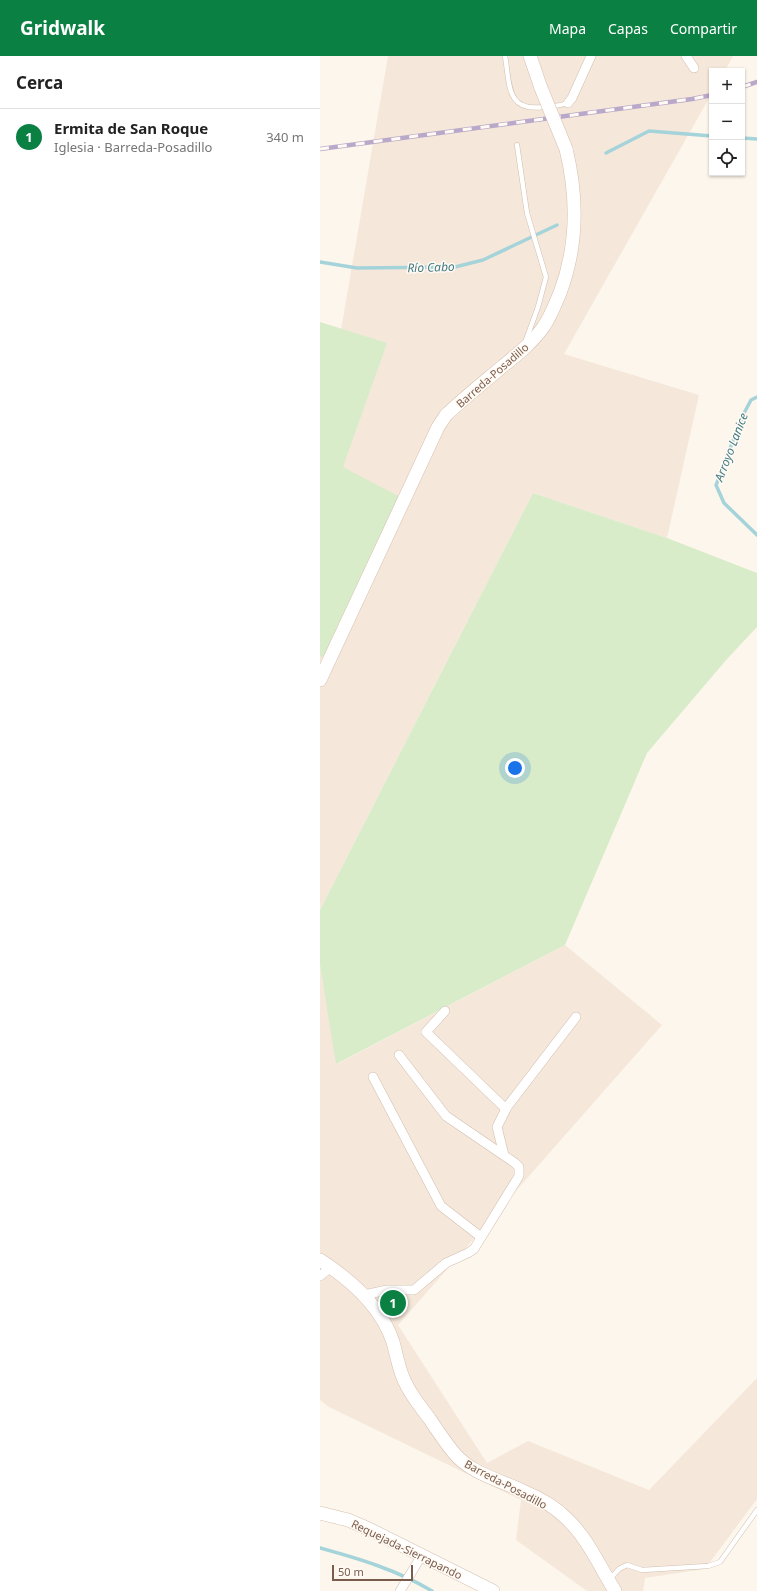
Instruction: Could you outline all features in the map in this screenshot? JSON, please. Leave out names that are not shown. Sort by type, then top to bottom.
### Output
[{"type":"street","name":"Barreda-Posadillo","points":[[320,680],[438,427],[446,415],[523,350],[544,326],[564,282],[571,256],[575,226],[575,199],[566,150],[530,56]]},
{"type":"street","points":[[568,103],[572,98],[591,56]]},
{"type":"street","points":[[686,56],[694,68]]},
{"type":"street","points":[[445,1011],[426,1032],[506,1109]]},
{"type":"street","points":[[504,1155],[497,1127],[506,1109],[576,1017]]},
{"type":"street","points":[[364,1295],[386,1290],[414,1290],[446,1263],[474,1249],[519,1176],[518,1167],[515,1163],[446,1116],[399,1055]]},
{"type":"street","points":[[373,1077],[442,1206],[481,1237]]},
{"type":"street","points":[[320,1276],[326,1264]]},
{"type":"street","name":"Barreda-Posadillo","points":[[326,1264],[364,1295],[385,1322],[393,1342],[402,1375],[409,1390],[454,1454],[468,1466],[526,1492],[546,1503],[566,1518],[583,1539],[612,1586]]},
{"type":"street","name":"Requejada-Sierrapando","points":[[320,1513],[348,1520],[493,1591]]},
{"type":"street","points":[[402,1588],[422,1555]]},
{"type":"lane","points":[[505,56],[511,90],[516,102],[522,106],[532,109],[568,103]]},
{"type":"lane","points":[[517,145],[528,213],[546,276],[538,307],[523,350]]},
{"type":"lane","points":[[612,1586],[619,1569],[627,1565],[642,1570],[708,1566],[720,1562],[757,1510]]},
{"type":"shaded area","points":[[388,56],[733,56],[727,68],[709,68],[709,98],[564,354],[699,395],[667,538],[533,493],[320,910],[320,408],[335,365]]},
{"type":"shaded area","points":[[565,945],[662,1025],[398,1325],[487,1463],[528,1441],[649,1490],[757,1378],[757,1499],[705,1569],[645,1578],[643,1591],[587,1591],[516,1540],[521,1500],[329,1407],[320,1400],[320,965],[337,1064]]},
{"type":"green space","points":[[320,322],[387,343],[343,467],[404,499],[330,661],[320,656]]},
{"type":"green space","points":[[533,493],[667,538],[757,573],[757,627],[727,659],[647,753],[565,945],[336,1064],[320,965],[320,910]]},
{"type":"waterway","name":"Río Cabo","points":[[606,153],[649,131],[709,136]]},
{"type":"waterway","name":"Río Cabo","points":[[745,138],[757,139]]},
{"type":"waterway","name":"Río Cabo","points":[[320,262],[357,268],[455,267],[483,260],[557,225]]},
{"type":"waterway","name":"Arroyo Lanice","points":[[757,397],[751,400],[742,417],[716,485],[724,503],[757,535]]},
{"type":"waterway","points":[[320,1548],[392,1571],[432,1591]]},
{"type":"railway","points":[[745,86],[757,82]]},
{"type":"railway","points":[[320,149],[709,96]]},
{"type":"place","name":"Ermita de San Roque","points":[[393,1303]]}]
